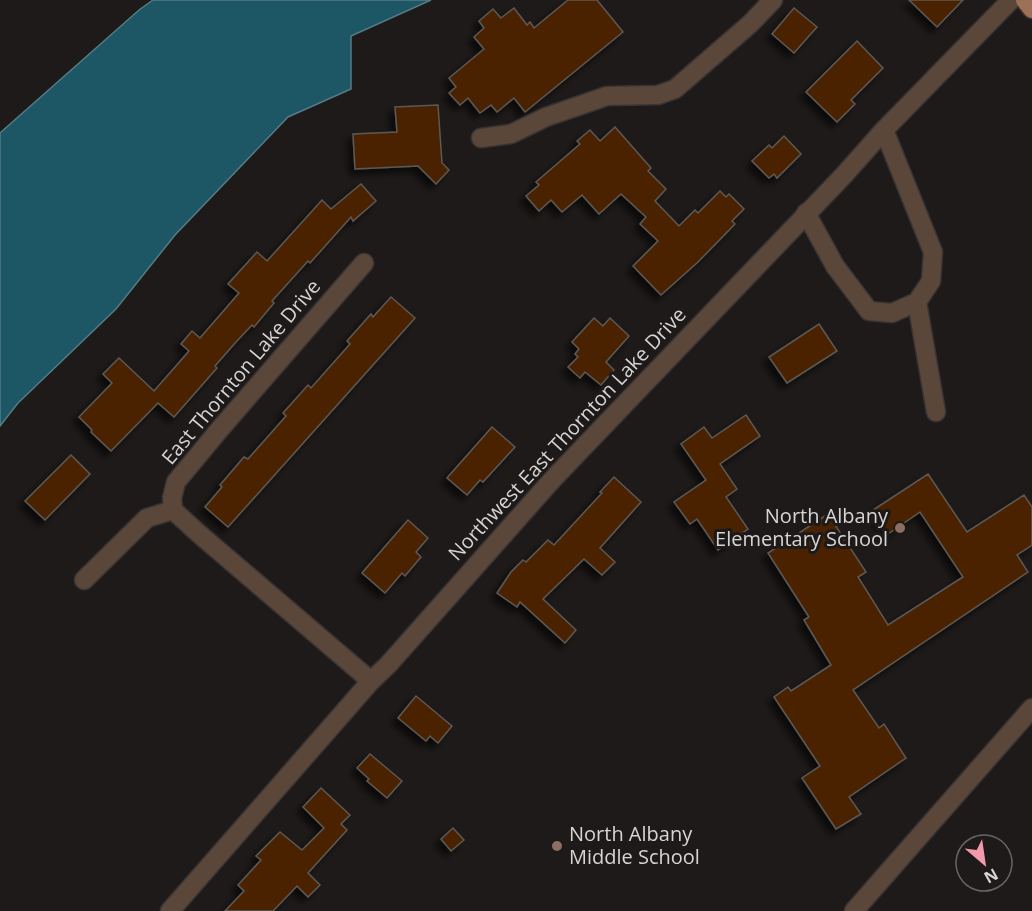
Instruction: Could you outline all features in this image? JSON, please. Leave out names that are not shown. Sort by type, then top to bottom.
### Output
[{"type":"main road","points":[[1025,0],[1032,9]]},
{"type":"street","points":[[481,138],[511,134],[546,117],[607,96],[658,95],[675,88],[750,24],[773,0]]},
{"type":"street","name":"Northwest East Thornton Lake Drive","points":[[170,911],[371,681],[388,665],[552,480],[884,130],[1011,0]]},
{"type":"street","points":[[806,213],[835,267],[869,311],[892,313],[917,302],[931,281],[933,252],[884,130]]},
{"type":"street","name":"East Thornton Lake Drive","points":[[173,510],[172,498],[176,482],[364,263]]},
{"type":"street","points":[[917,302],[936,412]]},
{"type":"street","points":[[84,580],[147,518],[173,510],[371,681]]},
{"type":"street","points":[[854,911],[1032,708]]},
{"type":"water","points":[[153,0],[431,0],[351,36],[351,89],[288,117],[175,235],[116,309],[18,403],[0,426],[0,133]]},
{"type":"building","points":[[568,0],[597,0],[623,32],[525,112],[514,98],[497,112],[491,105],[480,113],[468,98],[460,105],[449,93],[456,87],[449,78],[484,49],[474,37],[484,28],[479,21],[493,9],[501,18],[514,8],[527,25],[530,22],[534,28]]},
{"type":"building","points":[[909,0],[963,0],[937,27]]},
{"type":"building","points":[[794,8],[817,27],[794,53],[772,34]]},
{"type":"building","points":[[857,41],[883,68],[851,100],[855,104],[837,122],[806,92]]},
{"type":"building","points":[[438,105],[442,163],[449,170],[436,184],[418,166],[355,169],[353,134],[397,132],[395,107]]},
{"type":"building","points":[[615,127],[651,168],[648,171],[666,189],[655,201],[679,226],[695,210],[698,213],[720,191],[726,197],[729,194],[744,209],[732,221],[735,224],[698,262],[661,295],[633,266],[658,241],[640,224],[646,217],[621,194],[599,214],[582,195],[562,212],[551,200],[539,211],[526,196],[539,185],[536,182],[580,144],[577,141],[590,130],[600,141]]},
{"type":"building","points":[[784,136],[801,154],[777,178],[774,174],[769,178],[752,161],[769,145],[772,148]]},
{"type":"building","points":[[361,184],[376,201],[353,221],[351,217],[310,263],[308,261],[272,301],[274,303],[254,327],[252,325],[215,366],[217,368],[174,417],[158,403],[111,451],[91,432],[92,430],[79,417],[112,383],[103,374],[119,358],[154,391],[189,351],[181,344],[192,331],[200,338],[239,293],[228,284],[257,252],[267,261],[322,200],[331,209]]},
{"type":"building","points":[[391,297],[415,318],[228,527],[205,507],[222,487],[220,485],[244,457],[248,459],[286,416],[283,413],[308,385],[311,388],[350,344],[347,341],[371,314],[373,317]]},
{"type":"building","points":[[594,318],[603,326],[610,318],[629,336],[606,362],[614,370],[601,385],[585,372],[580,378],[568,367],[578,357],[575,354],[579,349],[572,342]]},
{"type":"building","points":[[819,324],[837,351],[787,383],[769,357]]},
{"type":"building","points":[[746,415],[760,436],[720,464],[737,489],[726,497],[748,529],[718,550],[697,519],[690,524],[674,502],[706,480],[681,444],[704,427],[712,438]]},
{"type":"building","points":[[492,427],[515,447],[483,482],[480,480],[467,495],[447,478]]},
{"type":"building","points":[[71,455],[90,474],[45,520],[25,501]]},
{"type":"building","points":[[928,474],[967,532],[1024,495],[1032,507],[1032,545],[1017,555],[1028,572],[853,690],[879,728],[884,724],[906,758],[849,797],[861,814],[836,829],[802,778],[820,766],[774,697],[788,687],[791,691],[831,665],[804,620],[809,617],[768,553],[828,514],[866,572],[858,577],[888,625],[963,577],[920,512],[888,534],[873,510]]},
{"type":"building","points":[[614,477],[641,502],[600,548],[615,562],[602,575],[584,559],[543,599],[576,630],[565,643],[520,602],[517,607],[497,593],[511,572],[523,560],[526,562],[548,540],[554,545]]},
{"type":"building","points":[[408,520],[428,538],[416,552],[421,557],[405,576],[402,573],[385,593],[362,573]]},
{"type":"building","points":[[416,696],[452,726],[438,743],[430,736],[426,741],[398,718]]},
{"type":"building","points":[[370,754],[402,781],[387,798],[367,781],[369,779],[357,768]]},
{"type":"building","points":[[321,788],[350,815],[341,824],[347,830],[308,873],[320,885],[308,897],[297,886],[273,911],[225,911],[244,891],[238,885],[261,860],[256,856],[280,832],[302,850],[324,828],[303,807]]},
{"type":"building","points":[[453,828],[464,840],[451,851],[441,839]]},
{"type":"place","name":"North Albany Elementary School","points":[[900,528]]},
{"type":"place","name":"North Albany Middle School","points":[[557,846]]}]
